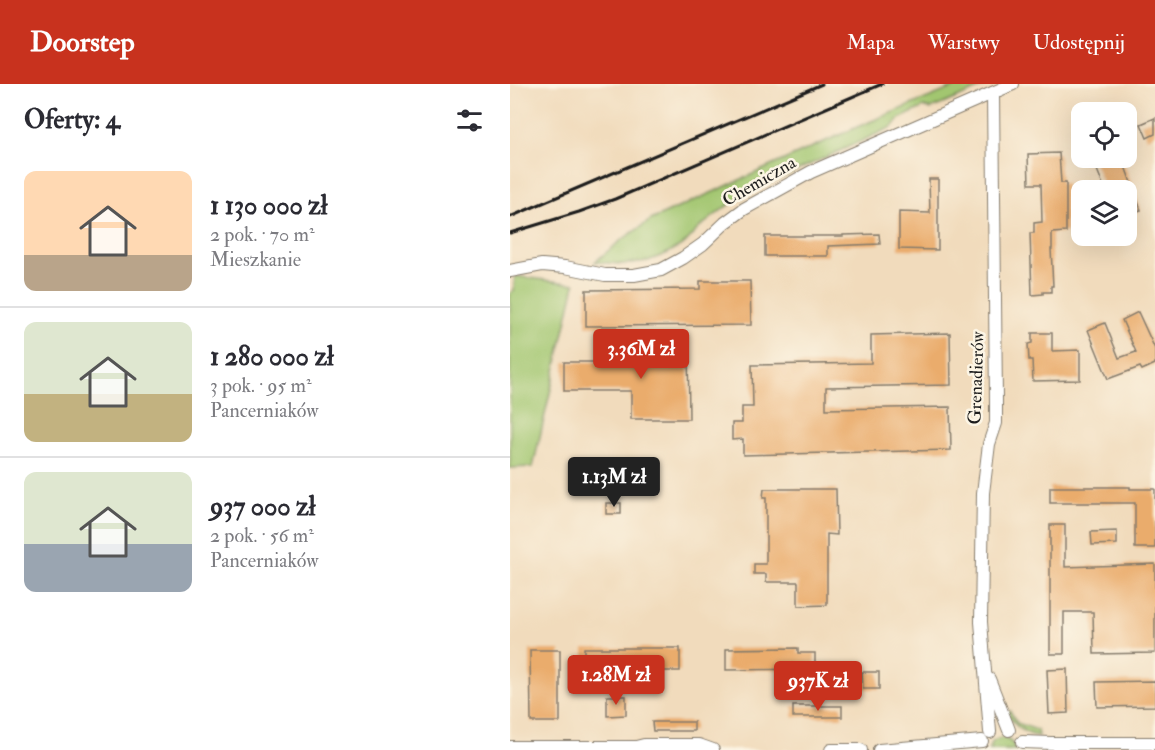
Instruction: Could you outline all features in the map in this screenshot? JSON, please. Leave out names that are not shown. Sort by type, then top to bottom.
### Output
[{"type":"street","name":"Chemiczna","points":[[510,271],[542,265],[605,275],[634,275],[661,270],[703,244],[744,209],[811,172],[1013,84]]},
{"type":"street","name":"Grenadierów","points":[[984,664],[981,622],[983,493],[989,444],[996,423],[993,93]]},
{"type":"street","points":[[984,664],[1009,730]]},
{"type":"street","points":[[984,664],[984,741]]},
{"type":"street","points":[[879,750],[984,741],[1002,729],[1019,736],[1023,746],[1051,743],[1155,743]]},
{"type":"street","points":[[510,748],[639,749],[644,745],[699,745],[713,750]]},
{"type":"street","points":[[831,750],[861,750]]},
{"type":"green space","points":[[962,84],[990,84],[931,109],[924,107],[899,119],[892,127],[763,186],[727,206],[700,227],[685,243],[668,253],[648,261],[622,264],[595,262],[620,241],[651,220],[857,127]]},
{"type":"green space","points":[[515,276],[575,284],[533,467],[510,468],[510,293],[514,290]]},
{"type":"green space","points":[[1010,711],[1017,723],[1037,730],[1038,736],[1024,731],[1012,721],[1006,712]]},
{"type":"green space","points":[[1001,738],[1011,741],[1015,750],[989,750],[993,741]]},
{"type":"building","points":[[1155,118],[1155,134],[1147,138],[1141,124]]},
{"type":"building","points":[[1059,153],[1061,183],[1066,183],[1066,232],[1052,233],[1053,286],[1051,286],[1051,292],[1032,295],[1030,233],[1034,233],[1034,223],[1042,222],[1041,184],[1029,184],[1028,154]]},
{"type":"building","points":[[1096,168],[1126,168],[1130,180],[1101,180]]},
{"type":"building","points":[[929,179],[938,179],[938,250],[899,249],[899,212],[930,213]]},
{"type":"building","points":[[1137,199],[1141,210],[1137,211]]},
{"type":"building","points":[[879,234],[880,244],[828,246],[828,256],[765,256],[765,236]]},
{"type":"building","points":[[700,281],[750,281],[751,325],[586,326],[586,290],[700,289]]},
{"type":"building","points":[[1138,312],[1155,349],[1155,364],[1108,379],[1088,330],[1105,323],[1119,358],[1136,352],[1122,320]]},
{"type":"building","points":[[950,333],[951,385],[826,387],[826,409],[950,407],[951,450],[743,455],[743,439],[732,440],[732,423],[742,423],[742,407],[753,407],[752,365],[871,363],[871,335]]},
{"type":"building","points":[[1032,333],[1052,333],[1052,351],[1080,350],[1080,380],[1033,381],[1032,360],[1029,360],[1028,344],[1032,343]]},
{"type":"building","points":[[640,343],[688,343],[689,419],[631,419],[631,391],[564,391],[564,362],[640,362]]},
{"type":"building","points":[[1050,487],[1155,489],[1155,548],[1135,548],[1135,503],[1050,503]]},
{"type":"building","points":[[764,489],[836,489],[837,535],[827,534],[827,605],[798,606],[798,582],[766,582],[766,574],[754,574],[754,564],[766,564]]},
{"type":"building","points":[[606,503],[621,503],[621,514],[606,514]]},
{"type":"building","points":[[1050,525],[1065,525],[1065,567],[1155,564],[1155,653],[1094,654],[1093,612],[1064,612],[1064,654],[1050,654]]},
{"type":"building","points":[[1117,531],[1117,544],[1092,545],[1091,532]]},
{"type":"building","points":[[584,648],[680,648],[680,671],[584,671]]},
{"type":"building","points":[[798,648],[798,653],[815,653],[815,690],[805,691],[805,669],[726,670],[726,649]]},
{"type":"building","points":[[530,650],[560,650],[560,722],[531,722]]},
{"type":"building","points":[[1067,669],[1068,713],[1049,714],[1047,670]]},
{"type":"building","points":[[862,672],[879,672],[879,689],[863,689]]},
{"type":"building","points":[[1155,681],[1155,706],[1097,707],[1096,682]]},
{"type":"building","points":[[607,696],[626,696],[626,715],[607,716]]},
{"type":"building","points":[[793,706],[842,706],[842,717],[793,717]]},
{"type":"building","points":[[652,722],[694,722],[694,731],[653,731]]},
{"type":"railway","points":[[510,217],[822,84]]},
{"type":"railway","points":[[510,233],[615,199],[882,84]]}]
